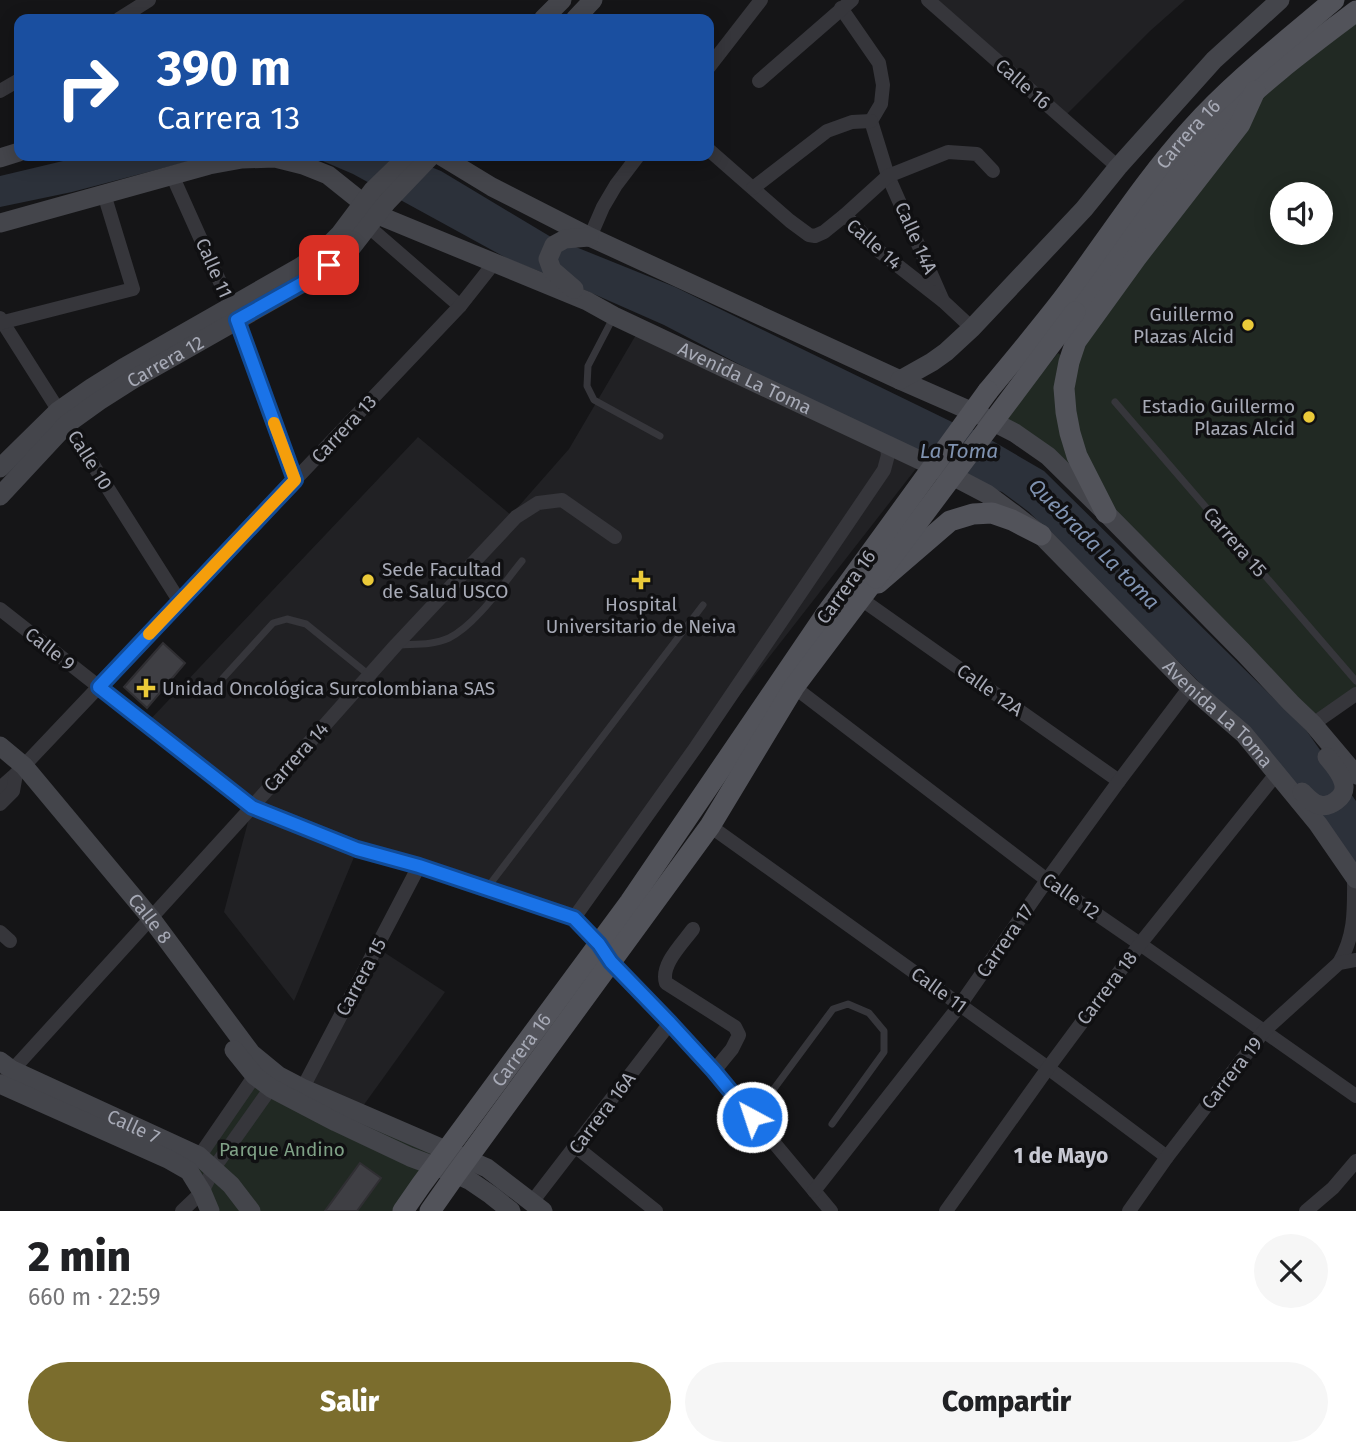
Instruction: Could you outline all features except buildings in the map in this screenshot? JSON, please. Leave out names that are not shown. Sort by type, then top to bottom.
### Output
[{"type":"main road","points":[[580,14],[593,0]]},
{"type":"main road","points":[[900,380],[946,352],[972,328],[1084,209],[1214,60],[1280,0]]},
{"type":"main road","name":"Carrera 16","points":[[430,1211],[709,826],[794,687],[876,578],[1068,307],[1159,167],[1215,103],[1334,0]]},
{"type":"main road","name":"Carrera 16","points":[[403,1211],[630,902],[826,614],[988,391],[1068,307],[1212,134],[1255,91],[1356,11]]},
{"type":"main road","points":[[1106,513],[1077,456],[1066,412],[1065,388],[1076,341],[1136,258],[1240,124],[1255,91]]},
{"type":"main road","name":"Avenida La Toma","points":[[0,223],[231,161]]},
{"type":"main road","name":"Avenida La Toma","points":[[287,161],[328,175],[374,208],[494,263],[587,301],[987,494],[1041,535],[1190,687],[1244,734],[1318,824],[1355,877]]},
{"type":"main road","name":"Carrera 12","points":[[374,208],[405,161]]},
{"type":"main road","name":"Carrera 12","points":[[0,468],[63,418],[132,380],[234,314],[322,252],[427,161]]},
{"type":"main road","points":[[443,161],[590,237],[1015,433],[1048,456],[1106,513],[1314,724],[1356,775]]},
{"type":"main road","points":[[587,301],[552,270],[548,259],[554,246],[565,239],[590,237]]},
{"type":"main road","name":"Carrera 12","points":[[0,496],[63,418]]},
{"type":"main road","points":[[862,597],[950,520],[973,514],[992,513],[1041,535]]},
{"type":"main road","points":[[1244,734],[1312,801],[1320,805],[1334,802],[1344,793],[1343,782],[1291,703]]},
{"type":"main road","name":"Calle 8","points":[[0,746],[146,922],[215,1025],[267,1076],[299,1095],[400,1132],[441,1158],[461,1166]]},
{"type":"main road","name":"Calle 8","points":[[0,761],[20,770]]},
{"type":"main road","name":"Calle 7","points":[[3,1077],[168,1159],[201,1165],[231,1185],[248,1209]]},
{"type":"main road","name":"Calle 7","points":[[201,1165],[202,1192],[211,1211]]},
{"type":"main road","points":[[461,1166],[487,1168],[537,1207]]},
{"type":"main road","points":[[461,1166],[511,1211]]},
{"type":"street","points":[[127,14],[149,0]]},
{"type":"street","points":[[714,61],[761,0]]},
{"type":"street","name":"Calle 16","points":[[928,0],[1118,167]]},
{"type":"street","points":[[753,188],[827,131],[852,122],[871,121],[881,104],[883,85],[878,63],[846,4],[759,81]]},
{"type":"street","name":"Calle 14A","points":[[871,121],[888,176],[943,301]]},
{"type":"street","points":[[845,215],[888,176],[947,152],[976,154],[993,171]]},
{"type":"street","name":"Calle 14","points":[[714,154],[809,235],[815,236],[824,232],[845,215],[878,251],[943,301],[972,328]]},
{"type":"street","points":[[590,237],[615,185],[634,161]]},
{"type":"street","name":"Calle 11","points":[[172,175],[234,314],[295,480]]},
{"type":"street","points":[[1,321],[133,289],[104,194]]},
{"type":"street","points":[[374,208],[460,306]]},
{"type":"street","name":"Carrera 13","points":[[0,788],[460,306],[494,263]]},
{"type":"street","name":"Calle 10","points":[[1,321],[180,602]]},
{"type":"street","points":[[574,918],[696,747],[884,470],[888,455],[886,443]]},
{"type":"street","name":"Carrera 14","points":[[3,1077],[516,517],[538,503],[562,500],[615,537]]},
{"type":"street","name":"Calle 12A","points":[[862,597],[1119,781]]},
{"type":"street","name":"Calle 9","points":[[0,609],[252,807],[357,849],[419,866],[574,918],[599,944],[611,962],[714,1071],[831,1211]]},
{"type":"street","name":"Calle 12","points":[[794,687],[1047,880],[1356,1096]]},
{"type":"street","name":"Carrera 17","points":[[814,1191],[960,1005],[1047,880],[1190,687]]},
{"type":"street","points":[[1314,724],[1356,694]]},
{"type":"street","name":"Carrera 13","points":[[0,804],[13,791],[20,770]]},
{"type":"street","name":"Carrera 18","points":[[946,1211],[1140,944],[1277,772]]},
{"type":"street","name":"Calle 11","points":[[709,826],[1048,1068],[1167,1157]]},
{"type":"street","name":"Carrera 15","points":[[299,1095],[419,866]]},
{"type":"street","points":[[1339,963],[1350,941],[1354,920],[1355,877]]},
{"type":"street","points":[[693,929],[666,966],[663,975],[666,983],[735,1027],[739,1035],[732,1049],[714,1071]]},
{"type":"street","points":[[1339,963],[1356,960]]},
{"type":"street","name":"Carrera 19","points":[[1129,1211],[1264,1031],[1339,963]]},
{"type":"street","name":"Carrera 16A","points":[[537,1207],[576,1147],[670,1023]]},
{"type":"street","points":[[201,1165],[267,1076]]},
{"type":"street","points":[[576,1147],[656,1211]]},
{"type":"street","points":[[1306,1211],[1334,1188],[1356,1161]]},
{"type":"street","points":[[183,1211],[202,1192]]},
{"type":"lane","points":[[614,316],[588,366],[587,386],[594,400],[660,436]]},
{"type":"lane","name":"Carrera 15","points":[[1115,402],[1356,681]]},
{"type":"lane","points":[[396,645],[429,644],[450,638],[477,617],[522,561]]},
{"type":"lane","points":[[486,888],[703,605]]},
{"type":"lane","points":[[223,678],[273,623],[286,620],[306,624],[369,675]]},
{"type":"lane","points":[[752,1117],[833,1009],[848,1004],[869,1013],[884,1031],[884,1052],[832,1124]]},
{"type":"shaded area","points":[[928,0],[1185,0],[1063,118]]},
{"type":"shaded area","name":"Hospital Universitario de Neiva","points":[[640,328],[922,461],[568,915],[357,850],[294,1001],[224,912],[252,807],[146,724],[418,437],[511,515],[569,449]]},
{"type":"shaded area","points":[[376,947],[445,992],[358,1113],[302,1088]]},
{"type":"green space","points":[[1356,11],[1356,694],[1316,720],[1197,602],[1000,425],[1058,353],[1068,362],[1255,91]]},
{"type":"green space","name":"Parque Andino","points":[[263,1064],[447,1150],[403,1211],[210,1211],[189,1171]]},
{"type":"water","points":[[63,161],[190,161],[72,192],[0,207],[0,176]]},
{"type":"water","name":"La Toma","points":[[323,161],[416,161],[441,171],[551,237],[675,287],[952,422],[972,429],[1044,471],[1306,730],[1356,801],[1356,875],[1283,772],[1199,682],[1029,512],[1002,492],[943,471],[664,325],[510,260],[353,174]]},
{"type":"slow traffic","points":[[149,634],[295,480],[274,423]]},
{"type":"place","name":"Guillermo Plazas Alcid","points":[[1248,325]]},
{"type":"place","name":"Estadio Guillermo Plazas Alcid","points":[[1309,417]]},
{"type":"place","name":"Sede Facultad de Salud USCO","points":[[368,580]]},
{"type":"place","name":"Hospital Universitario de Neiva","points":[[641,580]]},
{"type":"place","name":"Unidad Oncológica Surcolombiana SAS","points":[[146,688]]},
{"type":"district","name":"1 de Mayo","points":[[1061,1156]]},
{"type":"route","points":[[329,265],[237,320],[295,480],[99,687],[252,807],[357,849],[419,866],[574,918],[599,944],[611,962],[714,1071],[752,1117]]},
{"type":"water label","name":"Quebrada La toma","points":[[1094,544]]}]
